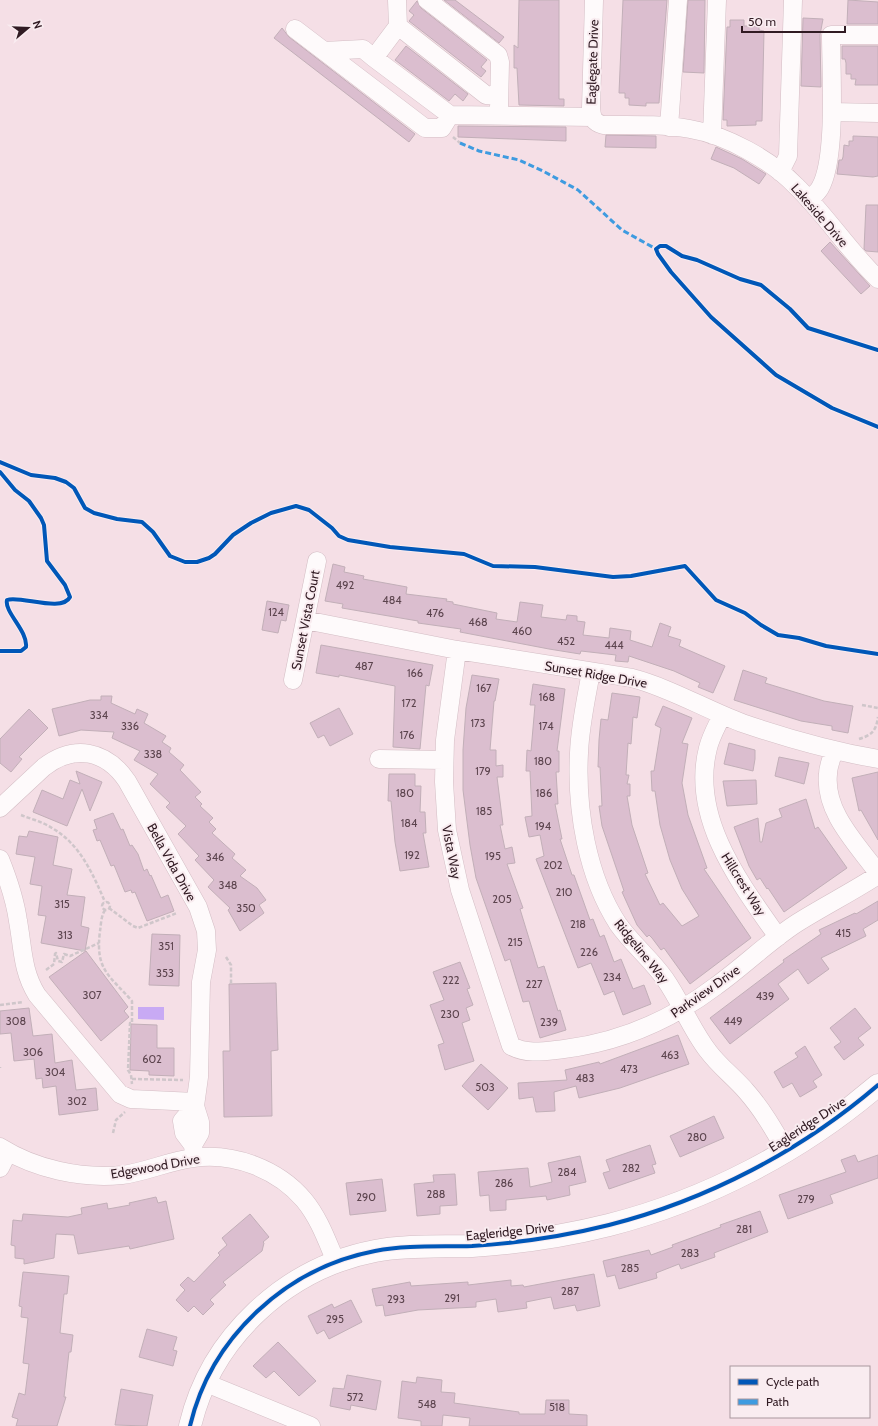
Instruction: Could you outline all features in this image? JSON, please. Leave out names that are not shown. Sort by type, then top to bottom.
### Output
[{"type":"main road","name":"Eagleridge Drive","points":[[190,1426],[206,1383],[238,1330],[262,1306],[282,1290],[304,1276],[336,1262],[369,1252],[395,1248],[473,1246],[522,1241],[608,1225],[667,1207],[730,1180],[786,1151],[830,1122],[878,1085]]},
{"type":"street","points":[[374,58],[398,26],[397,0]]},
{"type":"street","points":[[427,0],[498,55],[500,62],[499,116]]},
{"type":"street","name":"Eaglegate Drive","points":[[594,0],[594,120]]},
{"type":"street","points":[[669,127],[678,0]]},
{"type":"street","points":[[712,135],[717,0]]},
{"type":"street","points":[[780,172],[788,156],[793,0]]},
{"type":"street","points":[[398,26],[486,95],[499,96]]},
{"type":"street","points":[[295,29],[425,128],[442,128],[450,115],[363,49],[324,51]]},
{"type":"street","points":[[809,200],[820,188],[827,166],[832,112],[831,35],[878,35]]},
{"type":"street","points":[[832,112],[878,113]]},
{"type":"street","name":"Lakeside Drive","points":[[450,115],[594,120],[603,125],[691,129],[712,135],[750,152],[780,172],[795,185],[859,260],[878,279]]},
{"type":"street","name":"Sunset Vista Court","points":[[293,680],[317,561]]},
{"type":"street","name":"Sunset Ridge Drive","points":[[305,620],[457,650],[644,681],[743,723],[834,750],[878,759]]},
{"type":"street","name":"Vista Way","points":[[457,650],[446,720],[444,760],[447,830],[453,864],[467,914],[511,1046]]},
{"type":"street","name":"Ridgeline Way","points":[[591,672],[581,734],[578,774],[582,819],[592,865],[607,904],[633,944],[657,968],[708,1051],[756,1103],[786,1151]]},
{"type":"street","name":"Hillcrest Way","points":[[722,715],[708,750],[704,788],[707,803],[718,838],[734,873],[778,937]]},
{"type":"street","points":[[834,750],[828,768],[827,780],[832,806],[840,821],[878,874]]},
{"type":"street","name":"Bella Vida Drive","points":[[0,808],[51,761],[68,754],[87,753],[106,759],[122,773],[198,907],[204,923],[206,950],[202,973],[199,1077],[195,1104]]},
{"type":"street","points":[[379,759],[444,760]]},
{"type":"street","points":[[0,859],[14,901],[24,966],[37,995],[113,1087],[124,1097],[131,1099],[195,1104]]},
{"type":"street","name":"Parkview Drive","points":[[511,1046],[519,1050],[538,1052],[592,1044],[634,1032],[683,1009],[717,986],[797,923],[878,874]]},
{"type":"street","points":[[194,1151],[184,1133],[182,1121],[195,1104]]},
{"type":"street","points":[[0,1168],[4,1150]]},
{"type":"street","name":"Edgewood Drive","points":[[4,1150],[53,1169],[101,1175],[139,1172],[194,1151],[252,1164],[279,1179],[304,1200],[323,1231],[336,1262]]},
{"type":"street","points":[[206,1383],[311,1426]]},
{"type":"path","points":[[862,705],[878,708]]},
{"type":"path","points":[[858,740],[871,736],[876,728],[878,717]]},
{"type":"path","points":[[21,815],[51,827],[66,837],[90,868],[105,902],[109,903],[109,908],[133,926],[138,928],[177,914]]},
{"type":"path","points":[[105,902],[102,905],[104,910],[99,943],[102,966],[106,974],[132,1001],[132,1023],[130,1023],[129,1031],[128,1070],[132,1079],[132,1090]]},
{"type":"path","points":[[104,910],[109,908]]},
{"type":"path","points":[[46,970],[54,964],[56,953],[58,961],[62,962],[64,954],[70,956],[99,943]]},
{"type":"path","points":[[226,957],[231,965],[231,984]]},
{"type":"path","points":[[0,1005],[22,1002],[29,999]]},
{"type":"path","points":[[132,1079],[188,1080]]},
{"type":"path","points":[[113,1133],[116,1120],[130,1108]]},
{"type":"shaded area","points":[[138,1007],[164,1007],[164,1020],[138,1019]]},
{"type":"building","points":[[444,0],[455,0],[504,37],[499,43]]},
{"type":"building","points":[[519,0],[559,0],[559,99],[564,99],[564,106],[519,105],[517,68],[514,68],[514,45],[518,48]]},
{"type":"building","points":[[623,0],[667,0],[659,103],[646,103],[646,106],[629,105],[629,98],[625,98],[625,93],[619,93]]},
{"type":"building","points":[[688,0],[705,0],[704,73],[683,72]]},
{"type":"building","points":[[848,0],[878,2],[878,24],[847,24]]},
{"type":"building","points":[[417,1],[421,8],[487,60],[481,67],[486,71],[481,77],[409,21],[414,15],[409,11]]},
{"type":"building","points":[[803,18],[823,19],[820,35],[821,87],[801,86]]},
{"type":"building","points":[[730,20],[744,20],[744,26],[759,26],[759,30],[764,31],[762,121],[756,121],[756,125],[727,126],[727,120],[723,120],[727,27],[730,27]]},
{"type":"building","points":[[282,28],[289,37],[415,134],[409,142],[274,38]]},
{"type":"building","points":[[406,46],[468,94],[463,101],[455,94],[449,101],[395,60]]},
{"type":"building","points":[[842,46],[878,46],[878,85],[855,85],[856,79],[851,79],[851,74],[846,74],[845,59],[842,59]]},
{"type":"building","points":[[458,126],[566,127],[566,141],[458,137]]},
{"type":"building","points":[[606,135],[656,136],[656,148],[605,147]]},
{"type":"building","points":[[853,136],[878,137],[878,176],[873,177],[837,174],[839,160],[842,160],[843,157],[844,145],[849,146],[849,141],[853,141]]},
{"type":"building","points":[[716,147],[742,159],[766,174],[759,184],[734,168],[711,159]]},
{"type":"building","points":[[866,205],[878,205],[878,252],[866,251],[864,249]]},
{"type":"building","points":[[830,242],[870,286],[861,294],[821,251]]},
{"type":"building","points":[[333,564],[345,567],[344,572],[364,576],[363,579],[407,587],[406,594],[447,599],[446,601],[453,602],[453,604],[497,613],[496,619],[517,622],[520,602],[543,605],[541,617],[566,620],[567,615],[577,616],[577,621],[585,622],[583,635],[609,638],[610,628],[631,631],[630,640],[652,647],[660,623],[671,627],[668,636],[681,640],[679,646],[725,666],[713,693],[698,687],[700,683],[674,671],[629,656],[628,662],[615,661],[616,655],[581,651],[580,654],[549,649],[460,632],[461,629],[418,623],[418,621],[342,608],[343,604],[325,601]]},
{"type":"building","points":[[267,601],[289,605],[286,621],[281,620],[278,633],[262,630]]},
{"type":"building","points":[[321,645],[433,665],[429,686],[426,685],[420,749],[393,747],[395,686],[339,675],[339,677],[316,673]]},
{"type":"building","points":[[743,670],[767,678],[765,683],[824,701],[853,706],[848,733],[832,730],[832,726],[801,721],[734,700]]},
{"type":"building","points":[[472,675],[499,679],[494,701],[490,750],[496,750],[496,766],[503,765],[503,777],[497,777],[503,825],[500,825],[505,849],[512,847],[515,863],[507,864],[523,908],[520,909],[538,968],[544,966],[558,1011],[560,1010],[566,1030],[540,1038],[529,1001],[523,1002],[510,959],[505,961],[476,878],[463,790],[463,750],[466,708]]},
{"type":"building","points":[[533,684],[565,689],[557,751],[559,751],[559,772],[556,772],[558,804],[555,804],[562,839],[560,839],[572,875],[574,875],[590,920],[593,919],[600,937],[604,935],[614,962],[621,959],[633,989],[644,985],[651,1004],[623,1015],[614,991],[604,995],[591,963],[578,968],[536,859],[544,856],[540,835],[529,837],[525,817],[532,816],[530,771],[526,771],[527,750],[531,751],[535,705],[530,705]]},
{"type":"building","points":[[612,693],[640,697],[637,718],[633,717],[631,744],[628,743],[626,775],[629,775],[627,784],[630,784],[630,796],[627,796],[632,825],[648,873],[645,874],[660,905],[663,903],[682,926],[699,916],[682,889],[670,860],[660,825],[655,791],[652,791],[651,771],[654,771],[661,728],[655,725],[663,706],[692,718],[682,743],[688,744],[682,783],[688,815],[707,868],[704,869],[751,938],[690,984],[664,948],[661,950],[652,938],[649,935],[647,937],[637,925],[622,892],[624,891],[602,826],[599,806],[602,806],[600,767],[598,767],[599,740],[601,719],[608,720]]},
{"type":"building","points":[[101,696],[112,696],[111,703],[135,714],[137,709],[148,714],[144,723],[166,736],[162,742],[171,748],[169,752],[184,765],[180,770],[201,792],[195,797],[202,804],[200,806],[213,818],[209,822],[216,829],[212,833],[235,854],[232,858],[246,870],[240,876],[257,888],[266,900],[259,905],[264,913],[240,931],[228,910],[230,908],[208,887],[214,880],[195,860],[199,856],[178,834],[186,826],[166,807],[170,803],[150,784],[158,774],[134,760],[140,751],[112,738],[114,732],[81,730],[59,736],[52,709],[90,700],[101,700]]},
{"type":"building","points":[[339,708],[353,734],[330,746],[324,735],[318,738],[310,723]]},
{"type":"building","points":[[29,709],[48,728],[19,757],[22,759],[11,772],[0,763],[0,739]]},
{"type":"building","points":[[729,743],[755,750],[753,771],[724,764]]},
{"type":"building","points":[[779,757],[809,763],[804,784],[775,776]]},
{"type":"building","points":[[76,771],[102,782],[90,811],[82,789],[67,826],[33,812],[42,790],[63,799],[70,780],[80,784]]},
{"type":"building","points":[[878,772],[878,840],[861,810],[859,811],[852,778]]},
{"type":"building","points":[[389,774],[415,774],[415,786],[421,786],[420,812],[425,812],[426,833],[423,833],[429,867],[400,871],[395,842],[391,801],[388,801]]},
{"type":"building","points":[[756,780],[757,804],[727,806],[723,781]]},
{"type":"building","points":[[806,799],[815,829],[818,827],[847,868],[784,912],[760,878],[757,880],[749,866],[734,827],[758,818],[760,842],[762,842],[766,823],[782,817],[779,809]]},
{"type":"building","points":[[113,813],[121,830],[123,829],[130,846],[132,845],[138,854],[144,871],[147,869],[150,876],[151,875],[161,898],[168,895],[174,911],[147,921],[135,892],[132,893],[131,890],[125,892],[114,865],[111,866],[100,840],[97,841],[93,830],[97,829],[94,820]]},
{"type":"building","points":[[29,831],[58,837],[53,865],[72,869],[67,895],[85,897],[81,926],[89,928],[85,951],[41,943],[46,916],[38,915],[42,886],[30,884],[35,857],[16,854],[19,836],[27,837]]},
{"type":"building","points":[[878,901],[878,920],[863,929],[866,936],[821,958],[829,969],[808,984],[798,969],[778,984],[789,999],[730,1044],[710,1018],[784,962],[783,960],[821,934],[819,930],[855,913],[856,914]]},
{"type":"building","points":[[152,934],[180,935],[179,986],[149,985]]},
{"type":"building","points":[[86,951],[128,1007],[124,1011],[129,1017],[101,1041],[49,977]]},
{"type":"building","points":[[460,962],[470,988],[467,989],[473,1005],[466,1008],[470,1020],[462,1023],[474,1061],[445,1070],[438,1045],[444,1043],[430,1005],[444,1000],[433,972]]},
{"type":"building","points":[[276,983],[278,1050],[271,1051],[272,1116],[224,1117],[223,1051],[230,1051],[229,984]]},
{"type":"building","points":[[29,1008],[33,1036],[52,1034],[55,1063],[72,1060],[76,1090],[96,1088],[98,1110],[59,1115],[56,1086],[43,1088],[42,1078],[36,1079],[34,1059],[14,1061],[11,1033],[0,1034],[0,1011]]},
{"type":"building","points":[[855,1008],[871,1028],[858,1038],[864,1045],[844,1060],[834,1047],[841,1042],[830,1028]]},
{"type":"building","points":[[131,1024],[157,1025],[157,1048],[174,1048],[174,1076],[149,1075],[149,1071],[130,1070]]},
{"type":"building","points":[[678,1035],[689,1064],[620,1088],[579,1098],[576,1086],[554,1092],[555,1111],[536,1112],[533,1097],[519,1099],[518,1083],[567,1080],[565,1070],[599,1062],[600,1064]]},
{"type":"building","points":[[805,1046],[822,1075],[813,1081],[817,1087],[800,1097],[792,1083],[783,1088],[774,1072],[798,1057],[795,1053]]},
{"type":"building","points":[[481,1064],[508,1088],[488,1110],[462,1086]]},
{"type":"building","points":[[714,1116],[724,1138],[680,1157],[670,1136]]},
{"type":"building","points":[[650,1145],[656,1164],[652,1165],[655,1173],[609,1189],[603,1173],[610,1171],[606,1160]]},
{"type":"building","points":[[855,1155],[858,1162],[878,1155],[878,1178],[830,1195],[833,1203],[788,1219],[779,1195],[846,1172],[841,1160]]},
{"type":"building","points":[[580,1156],[586,1182],[569,1186],[570,1195],[547,1200],[546,1196],[506,1200],[506,1210],[490,1211],[489,1195],[480,1196],[478,1172],[528,1168],[530,1187],[552,1182],[548,1163]]},
{"type":"building","points":[[455,1174],[457,1205],[440,1206],[440,1214],[417,1216],[414,1184],[434,1182],[433,1175]]},
{"type":"building","points":[[382,1179],[386,1211],[350,1215],[346,1183]]},
{"type":"building","points":[[156,1197],[158,1203],[166,1201],[174,1239],[130,1249],[129,1246],[78,1254],[74,1235],[56,1234],[54,1258],[24,1264],[24,1259],[15,1258],[15,1246],[11,1245],[13,1220],[22,1221],[23,1214],[68,1217],[82,1214],[81,1208],[107,1203],[108,1209],[130,1205],[129,1203]]},
{"type":"building","points":[[760,1211],[768,1232],[714,1253],[715,1257],[681,1269],[679,1264],[656,1273],[657,1278],[619,1289],[615,1275],[607,1277],[603,1261],[649,1250],[651,1255],[673,1247],[672,1245],[721,1227],[720,1225]]},
{"type":"building","points":[[250,1214],[269,1237],[263,1242],[262,1251],[223,1282],[226,1285],[210,1300],[214,1304],[203,1315],[194,1306],[188,1312],[176,1300],[185,1290],[180,1285],[188,1277],[194,1282],[220,1255],[218,1253],[227,1245],[222,1238]]},
{"type":"building","points":[[23,1272],[69,1276],[67,1294],[64,1294],[60,1333],[73,1335],[71,1352],[69,1352],[64,1397],[66,1397],[57,1426],[16,1426],[18,1419],[12,1417],[19,1393],[25,1395],[29,1364],[23,1363],[28,1318],[21,1317],[22,1307],[19,1306]]},
{"type":"building","points":[[594,1274],[600,1306],[577,1311],[575,1305],[554,1309],[551,1297],[526,1302],[527,1308],[498,1312],[496,1299],[476,1302],[476,1307],[418,1310],[385,1316],[383,1305],[376,1306],[372,1289],[410,1282],[411,1286],[468,1282],[468,1285],[511,1280],[511,1286],[523,1285],[524,1287]]},
{"type":"building","points":[[351,1300],[362,1322],[329,1339],[324,1330],[317,1334],[308,1316],[332,1304],[334,1308]]},
{"type":"building","points":[[147,1329],[177,1337],[173,1350],[177,1351],[173,1366],[139,1357]]},
{"type":"building","points":[[278,1342],[316,1381],[299,1396],[274,1371],[266,1378],[253,1366]]},
{"type":"building","points":[[347,1375],[381,1381],[376,1410],[351,1405],[350,1410],[330,1406],[333,1388],[344,1389]]},
{"type":"building","points":[[417,1377],[442,1380],[441,1392],[455,1393],[454,1403],[519,1412],[519,1414],[545,1414],[546,1400],[569,1400],[569,1414],[587,1415],[587,1426],[469,1426],[470,1418],[443,1415],[442,1426],[421,1426],[421,1421],[398,1418],[402,1381],[416,1383]]},
{"type":"building","points":[[121,1389],[153,1395],[147,1426],[115,1425]]},
{"type":"marked path","points":[[460,143],[479,151],[519,160],[543,171],[578,190],[622,230],[656,249]]},
{"type":"cycle path","points":[[878,350],[808,328],[790,309],[761,285],[740,279],[697,260],[682,256],[666,246],[660,246],[656,249],[671,272],[711,317],[776,375],[832,408],[878,427]]},
{"type":"cycle path","points":[[0,462],[31,475],[55,478],[66,482],[74,488],[85,508],[94,513],[117,519],[142,522],[153,532],[170,556],[185,562],[197,562],[209,558],[215,554],[233,535],[251,523],[271,513],[296,506],[309,510],[332,528],[339,536],[348,540],[390,547],[464,554],[493,566],[535,567],[613,577],[631,576],[685,566],[716,600],[745,613],[778,635],[799,638],[826,646],[878,654]]},
{"type":"cycle path","points":[[0,472],[15,490],[29,501],[41,518],[44,525],[47,561],[65,585],[70,597],[66,602],[59,604],[13,599],[7,600],[9,610],[26,641],[26,647],[21,651],[0,651]]},
{"type":"cycle path","points":[[190,1426],[200,1394],[215,1364],[234,1336],[257,1312],[283,1290],[312,1273],[342,1260],[375,1251],[411,1247],[472,1246],[524,1241],[592,1229],[646,1215],[717,1187],[785,1152],[848,1109],[878,1085]]}]
